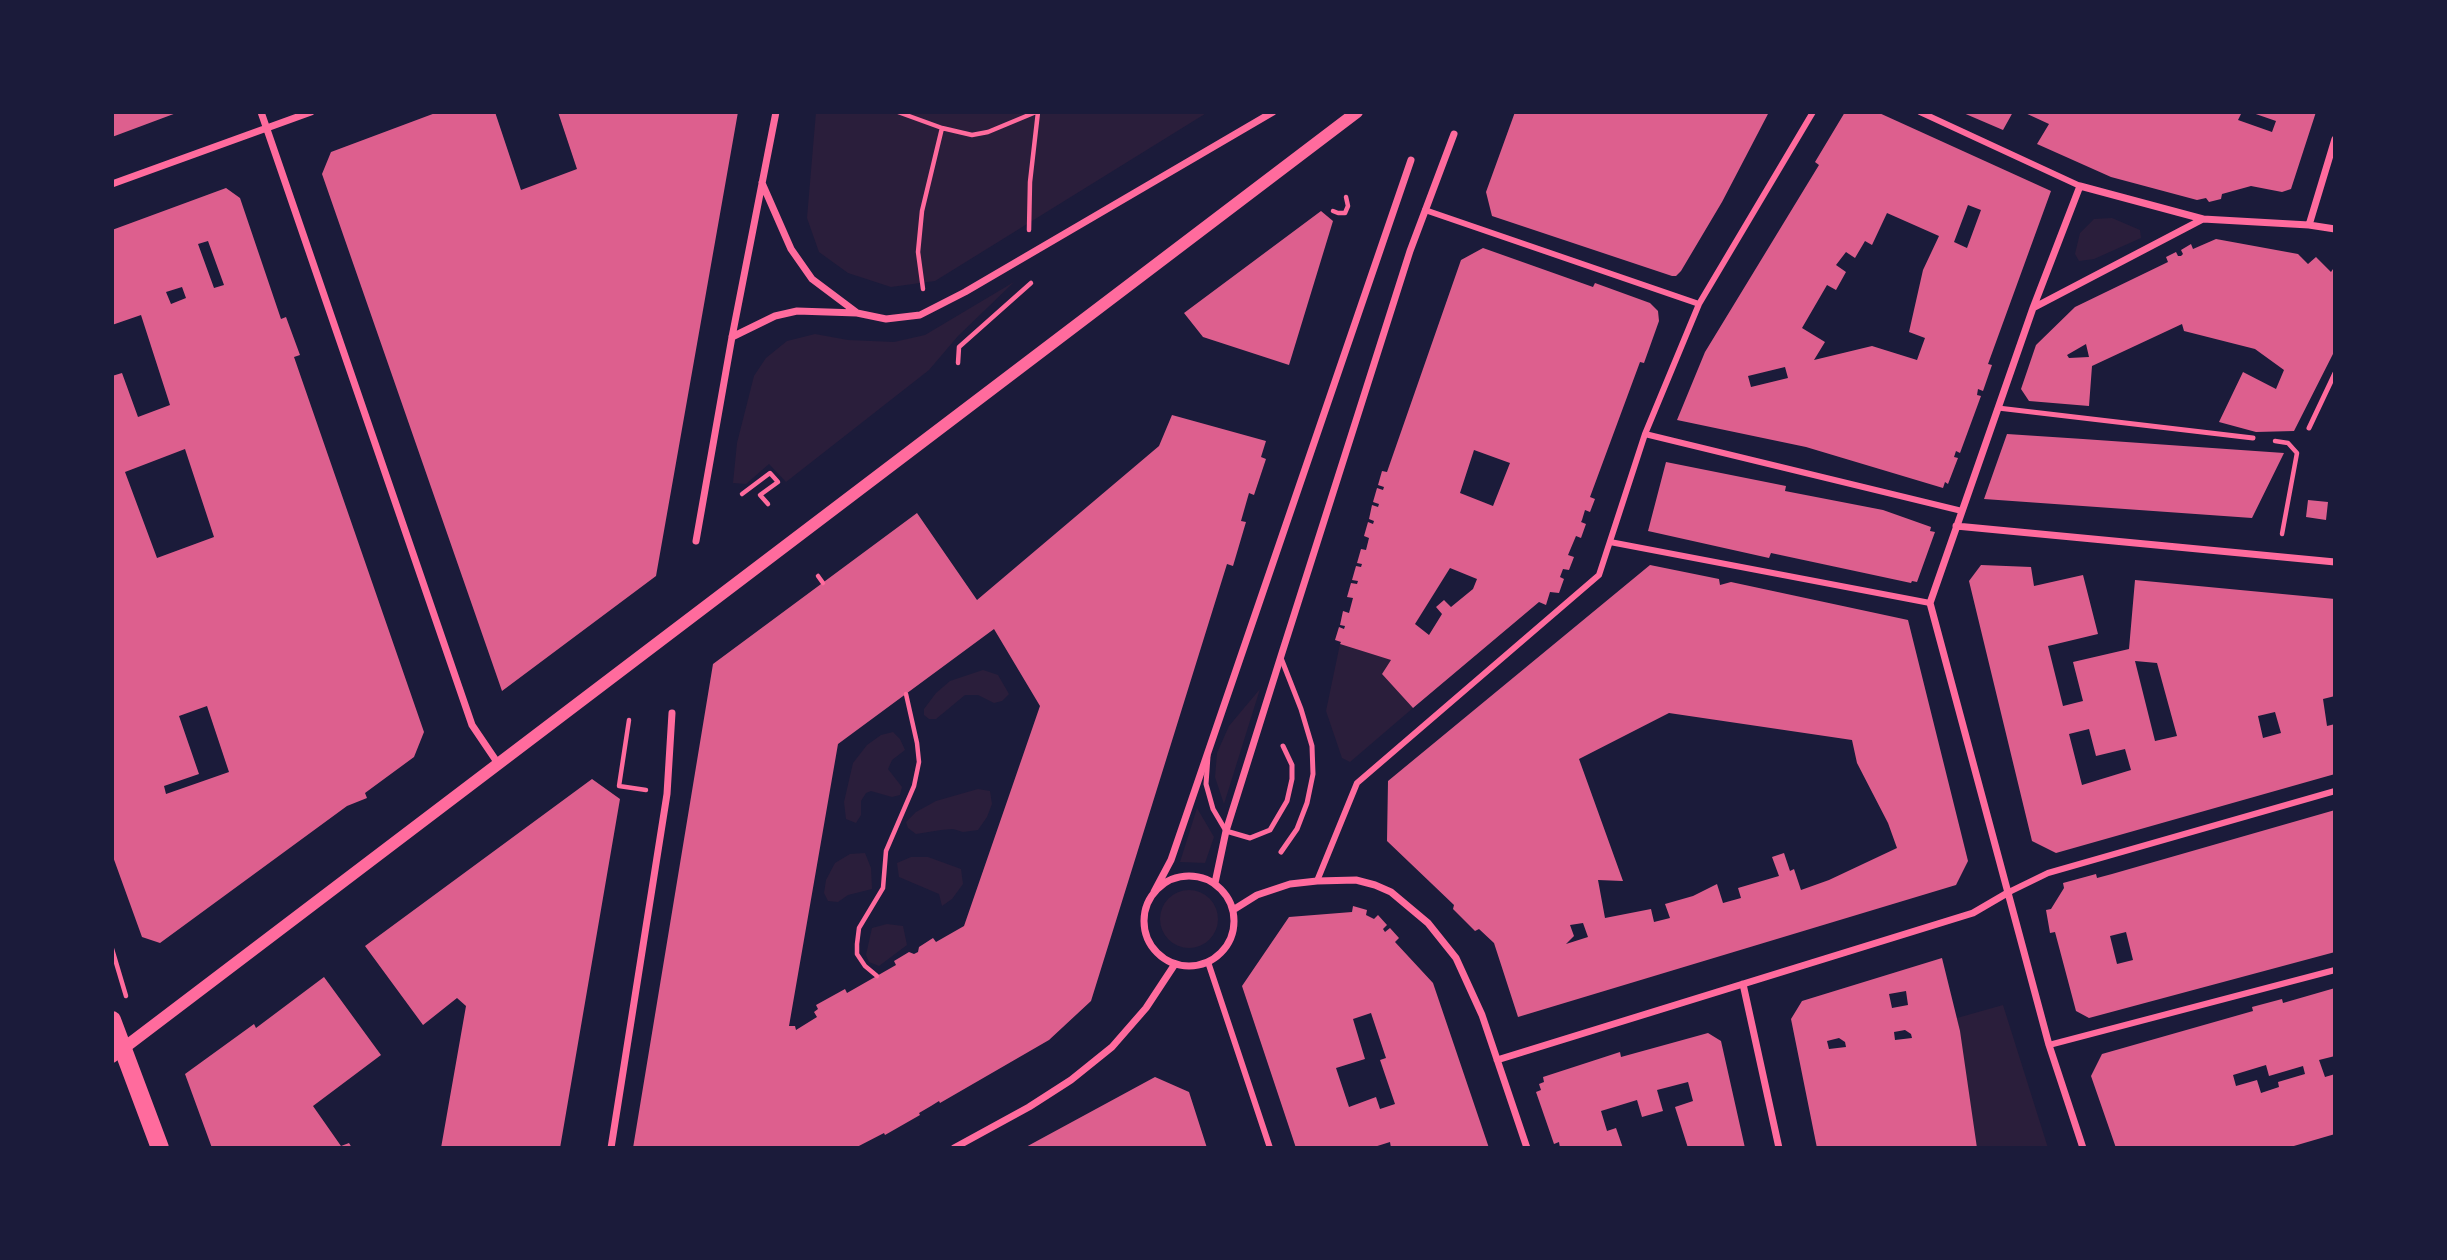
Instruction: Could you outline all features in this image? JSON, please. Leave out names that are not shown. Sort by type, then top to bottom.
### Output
[{"type":"main road","points":[[112,1020],[117,1053],[160,1148]]},
{"type":"street","points":[[261,112],[472,725],[497,762]]},
{"type":"street","points":[[112,184],[311,112]]},
{"type":"street","points":[[696,541],[776,112]]},
{"type":"street","points":[[732,337],[775,316],[797,311],[857,313],[886,319],[920,315],[965,292],[1273,112]]},
{"type":"street","points":[[117,1053],[1357,112]]},
{"type":"street","points":[[1317,881],[1357,783],[1600,575],[1645,434],[1699,304],[1813,112]]},
{"type":"street","points":[[1920,112],[2080,186],[2203,219],[2335,229]]},
{"type":"street","points":[[1215,883],[1226,831],[1281,656],[1425,209],[1454,134]]},
{"type":"street","points":[[2309,225],[2335,139]]},
{"type":"street","points":[[1154,892],[1176,877],[1189,875],[1215,883],[1229,900],[1233,910],[1234,922],[1227,946],[1208,962],[1197,965],[1175,964],[1154,950],[1144,927],[1148,902],[1171,860],[1411,160]]},
{"type":"street","points":[[762,183],[791,249],[812,279],[857,313]]},
{"type":"street","points":[[2080,186],[2033,308],[1930,603],[2049,1045],[2083,1148]]},
{"type":"street","points":[[1425,209],[1699,304]]},
{"type":"street","points":[[2033,308],[2203,219]]},
{"type":"street","points":[[1645,434],[1962,511]]},
{"type":"street","points":[[1956,526],[2335,562]]},
{"type":"street","points":[[1610,542],[1930,603]]},
{"type":"street","points":[[611,1148],[667,794],[673,713]]},
{"type":"street","points":[[1497,1060],[1973,913],[2048,873],[2335,791]]},
{"type":"street","points":[[1233,910],[1257,895],[1290,884],[1356,880],[1391,892],[1428,923],[1456,958],[1482,1015],[1527,1148]]},
{"type":"street","points":[[1208,962],[1270,1148]]},
{"type":"street","points":[[954,1148],[1029,1108],[1071,1080],[1112,1047],[1146,1008],[1175,964]]},
{"type":"street","points":[[2049,1045],[2335,970]]},
{"type":"street","points":[[1743,984],[1779,1148]]},
{"type":"lane","points":[[2309,428],[2335,373]]},
{"type":"lane","points":[[1998,408],[2253,438]]},
{"type":"lane","points":[[1281,656],[1312,746],[1313,774],[1307,803],[1297,829],[1281,852]]},
{"type":"lane","points":[[1209,748],[1206,784],[1213,809],[1226,831],[1250,838],[1270,830],[1287,801],[1292,765],[1283,746]]},
{"type":"path","points":[[898,112],[942,128],[972,135],[988,132],[1037,112],[1030,182],[1029,235]]},
{"type":"path","points":[[924,292],[918,252],[922,211],[942,128]]},
{"type":"path","points":[[1333,211],[1345,213],[1348,206],[1346,197]]},
{"type":"path","points":[[958,363],[959,347],[1035,279]]},
{"type":"path","points":[[2253,438],[2288,443],[2297,453],[2277,557]]},
{"type":"path","points":[[742,494],[770,472],[778,482],[760,495],[768,504]]},
{"type":"path","points":[[818,576],[823,583]]},
{"type":"path","points":[[877,976],[865,966],[858,954],[857,944],[859,928],[883,888],[886,851],[906,808],[919,762],[906,694]]},
{"type":"path","points":[[618,786],[629,720]]},
{"type":"shaded area","points":[[816,112],[1208,112],[935,281],[891,287],[848,273],[819,252],[807,218]]},
{"type":"shaded area","points":[[2112,218],[2140,230],[2141,238],[2094,259],[2079,261],[2075,254],[2080,233],[2094,219]]},
{"type":"shaded area","points":[[1014,282],[958,336],[929,370],[786,482],[769,464],[746,484],[733,483],[737,443],[754,376],[766,358],[787,341],[815,334],[848,340],[894,342],[925,335]]},
{"type":"shaded area","points":[[1340,644],[1391,660],[1382,674],[1413,708],[1350,762],[1342,758],[1326,711]]},
{"type":"shaded area","points":[[983,670],[998,675],[1009,694],[1002,701],[994,703],[978,695],[965,695],[936,719],[929,719],[924,715],[924,709],[936,693],[950,681]]},
{"type":"shaded area","points":[[1260,689],[1224,804],[1215,777],[1217,753],[1229,726]]},
{"type":"shaded area","points":[[893,732],[905,750],[892,760],[888,769],[902,787],[900,795],[892,797],[871,791],[866,793],[861,801],[861,815],[856,823],[846,819],[844,802],[853,763],[867,745],[881,735]]},
{"type":"shaded area","points":[[978,789],[990,791],[992,804],[978,830],[963,832],[953,829],[916,834],[908,828],[906,822],[916,812],[936,801]]},
{"type":"shaded area","points":[[1197,808],[1214,837],[1205,863],[1180,862]]},
{"type":"shaded area","points":[[865,853],[871,868],[872,889],[848,895],[838,902],[828,901],[824,893],[826,880],[835,863],[850,854]]},
{"type":"shaded area","points":[[911,857],[928,857],[961,869],[963,884],[952,899],[942,906],[939,894],[899,877],[897,863]]},
{"type":"shaded area","points":[[1189,890],[1205,895],[1213,903],[1218,919],[1213,935],[1205,943],[1189,948],[1173,943],[1165,935],[1160,919],[1165,903],[1173,895]]},
{"type":"shaded area","points":[[887,924],[903,926],[907,945],[879,966],[869,962],[866,955],[872,928]]},
{"type":"shaded area","points":[[2003,1005],[2048,1148],[1977,1148],[1957,1018]]},
{"type":"building","points":[[112,112],[179,112],[112,137]]},
{"type":"building","points":[[438,112],[495,112],[521,190],[577,169],[558,112],[738,112],[656,576],[502,691],[322,174],[331,152]]},
{"type":"building","points":[[1515,112],[1769,112],[1722,202],[1681,271],[1672,276],[1492,216],[1486,192]]},
{"type":"building","points":[[1845,112],[1877,112],[2051,191],[1988,364],[1992,365],[1983,391],[1978,389],[1977,395],[1981,396],[1960,453],[1956,451],[1954,457],[1958,458],[1948,484],[1945,482],[1943,488],[1806,447],[1677,420],[1705,352],[1819,165],[1815,162]],"holes":[[[1968,205],[1981,210],[1967,248],[1954,242]],[[1887,213],[1939,236],[1923,270],[1909,332],[1925,338],[1917,360],[1872,346],[1814,360],[1825,342],[1802,328],[1827,285],[1836,290],[1846,272],[1836,265],[1846,252],[1855,258],[1865,241],[1872,245]],[[1785,367],[1788,378],[1751,387],[1748,376]]]},
{"type":"building","points":[[1961,112],[2013,112],[2003,130]]},
{"type":"building","points":[[2023,112],[2242,112],[2238,120],[2272,132],[2276,121],[2250,112],[2316,112],[2291,189],[2282,192],[2251,186],[2222,194],[2221,199],[2209,202],[2206,198],[2197,200],[2111,177],[2037,144],[2049,124]]},
{"type":"building","points":[[226,188],[240,198],[281,319],[286,317],[300,355],[294,357],[424,732],[414,757],[365,793],[367,798],[347,806],[160,943],[142,937],[112,854],[112,376],[122,373],[138,417],[170,405],[141,315],[112,325],[112,230]],"holes":[[[208,241],[224,285],[214,288],[198,244]],[[182,287],[186,298],[171,304],[166,292]],[[185,449],[214,537],[157,558],[125,472]],[[207,706],[229,772],[166,794],[164,786],[199,774],[179,716]]]},
{"type":"building","points":[[1321,211],[1333,221],[1289,365],[1203,337],[1184,313]]},
{"type":"building","points":[[2216,239],[2298,254],[2308,264],[2316,257],[2331,272],[2335,266],[2335,350],[2294,431],[2256,432],[2219,422],[2243,372],[2276,389],[2284,370],[2255,349],[2184,331],[2182,324],[2092,366],[2089,406],[2029,401],[2021,389],[2036,345],[2075,307],[2168,262],[2166,257],[2176,252],[2181,256],[2181,250],[2191,244],[2193,249]],"holes":[[[2086,344],[2089,357],[2069,358],[2067,355]]]},
{"type":"building","points":[[1483,248],[1593,287],[1595,283],[1650,303],[1658,311],[1659,321],[1644,363],[1640,362],[1590,497],[1595,499],[1590,512],[1585,510],[1581,522],[1586,524],[1581,538],[1576,536],[1568,555],[1574,557],[1569,570],[1563,569],[1560,577],[1564,579],[1559,593],[1550,592],[1546,605],[1539,602],[1413,708],[1382,674],[1391,660],[1335,640],[1339,627],[1344,629],[1345,626],[1340,625],[1343,611],[1349,613],[1353,598],[1347,597],[1351,583],[1357,584],[1358,581],[1352,580],[1356,566],[1361,567],[1362,564],[1357,563],[1361,549],[1366,550],[1369,538],[1364,536],[1368,522],[1373,524],[1374,521],[1369,519],[1372,505],[1378,507],[1379,504],[1373,502],[1377,488],[1383,490],[1384,487],[1378,485],[1382,471],[1387,472],[1461,260]],"holes":[[[1474,450],[1510,463],[1493,506],[1460,493]],[[1450,568],[1477,579],[1473,589],[1451,607],[1444,600],[1436,607],[1442,614],[1429,635],[1415,624]]]},
{"type":"building","points":[[1172,415],[1266,441],[1261,457],[1266,459],[1254,495],[1249,493],[1241,521],[1246,522],[1233,566],[1227,564],[1091,1001],[1049,1040],[940,1103],[939,1101],[885,1135],[884,1133],[855,1148],[633,1148],[713,664],[917,513],[977,600],[1159,446]],"holes":[[[994,629],[1040,706],[964,926],[936,942],[933,938],[919,947],[918,952],[909,952],[894,961],[896,965],[847,993],[845,989],[816,1005],[818,1009],[814,1012],[817,1017],[796,1030],[795,1026],[789,1026],[838,744]]]},
{"type":"building","points":[[2007,434],[2284,453],[2252,518],[1984,499]]},
{"type":"building","points":[[1666,462],[1786,486],[1785,491],[1883,510],[1931,527],[1930,531],[1935,532],[1917,582],[1911,583],[1771,553],[1769,558],[1648,531]]},
{"type":"building","points":[[2308,500],[2328,502],[2326,520],[2306,517]]},
{"type":"building","points":[[1650,565],[1719,579],[1720,585],[1731,582],[1908,620],[1968,861],[1956,885],[1518,1017],[1494,943],[1479,929],[1475,931],[1453,909],[1454,905],[1387,841],[1388,781]],"holes":[[[1669,713],[1852,740],[1857,763],[1888,823],[1897,848],[1801,890],[1794,869],[1790,871],[1784,853],[1772,857],[1779,876],[1738,888],[1741,898],[1723,903],[1717,884],[1693,896],[1665,904],[1670,918],[1654,922],[1651,909],[1605,918],[1598,880],[1623,881],[1579,759]],[[1583,923],[1588,937],[1566,944],[1574,936],[1570,925]]]},
{"type":"building","points":[[1981,565],[2031,567],[2034,586],[2083,575],[2098,634],[2048,646],[2063,706],[2083,701],[2073,662],[2129,649],[2135,580],[2335,599],[2335,696],[2323,699],[2327,726],[2335,724],[2335,774],[2056,853],[2032,841],[1969,581]],"holes":[[[2135,661],[2157,663],[2177,736],[2155,741]],[[2275,712],[2281,733],[2263,738],[2258,716]],[[2089,729],[2096,756],[2125,749],[2131,770],[2082,785],[2069,734]]]},
{"type":"building","points":[[592,779],[620,799],[560,1148],[441,1148],[466,1006],[457,998],[423,1025],[365,946]]},
{"type":"building","points":[[2335,810],[2335,952],[2089,1018],[2076,1011],[2055,932],[2050,933],[2046,910],[2051,909],[2064,888],[2063,883],[2096,874],[2097,878]],"holes":[[[2126,932],[2133,960],[2117,964],[2110,936]]]},
{"type":"building","points":[[1353,906],[1367,910],[1366,915],[1374,919],[1378,915],[1387,925],[1383,929],[1385,932],[1390,928],[1399,938],[1395,942],[1433,983],[1489,1148],[1391,1148],[1390,1142],[1371,1148],[1296,1148],[1242,986],[1289,917],[1352,912]],"holes":[[[1371,1013],[1386,1058],[1380,1060],[1395,1104],[1380,1109],[1376,1097],[1349,1107],[1336,1068],[1365,1059],[1353,1019]]]},
{"type":"building","points":[[1942,958],[1960,1031],[1977,1148],[1817,1148],[1791,1019],[1802,1001]],"holes":[[[1906,991],[1908,1005],[1892,1008],[1889,994]],[[1905,1030],[1912,1038],[1895,1040],[1894,1032]],[[1839,1038],[1845,1042],[1846,1047],[1829,1049],[1827,1041]]]},
{"type":"building","points":[[324,977],[381,1055],[313,1106],[341,1146],[349,1143],[352,1148],[212,1148],[185,1074],[254,1024],[256,1028]]},
{"type":"building","points":[[2335,988],[2335,1056],[2319,1060],[2325,1077],[2335,1074],[2335,1134],[2287,1148],[2116,1148],[2091,1076],[2102,1054],[2253,1011],[2252,1007],[2282,999],[2283,1003]],"holes":[[[2266,1065],[2269,1076],[2303,1066],[2305,1074],[2278,1082],[2279,1087],[2261,1093],[2257,1080],[2236,1086],[2233,1075]]]},
{"type":"building","points":[[1708,1033],[1721,1041],[1745,1148],[1688,1148],[1675,1107],[1693,1101],[1688,1082],[1657,1090],[1663,1111],[1642,1117],[1637,1100],[1601,1111],[1607,1131],[1616,1128],[1623,1148],[1560,1148],[1559,1142],[1554,1144],[1536,1092],[1541,1090],[1539,1084],[1544,1082],[1543,1077],[1620,1052],[1621,1057]]},
{"type":"building","points":[[1155,1077],[1189,1092],[1207,1148],[1024,1148]]}]
